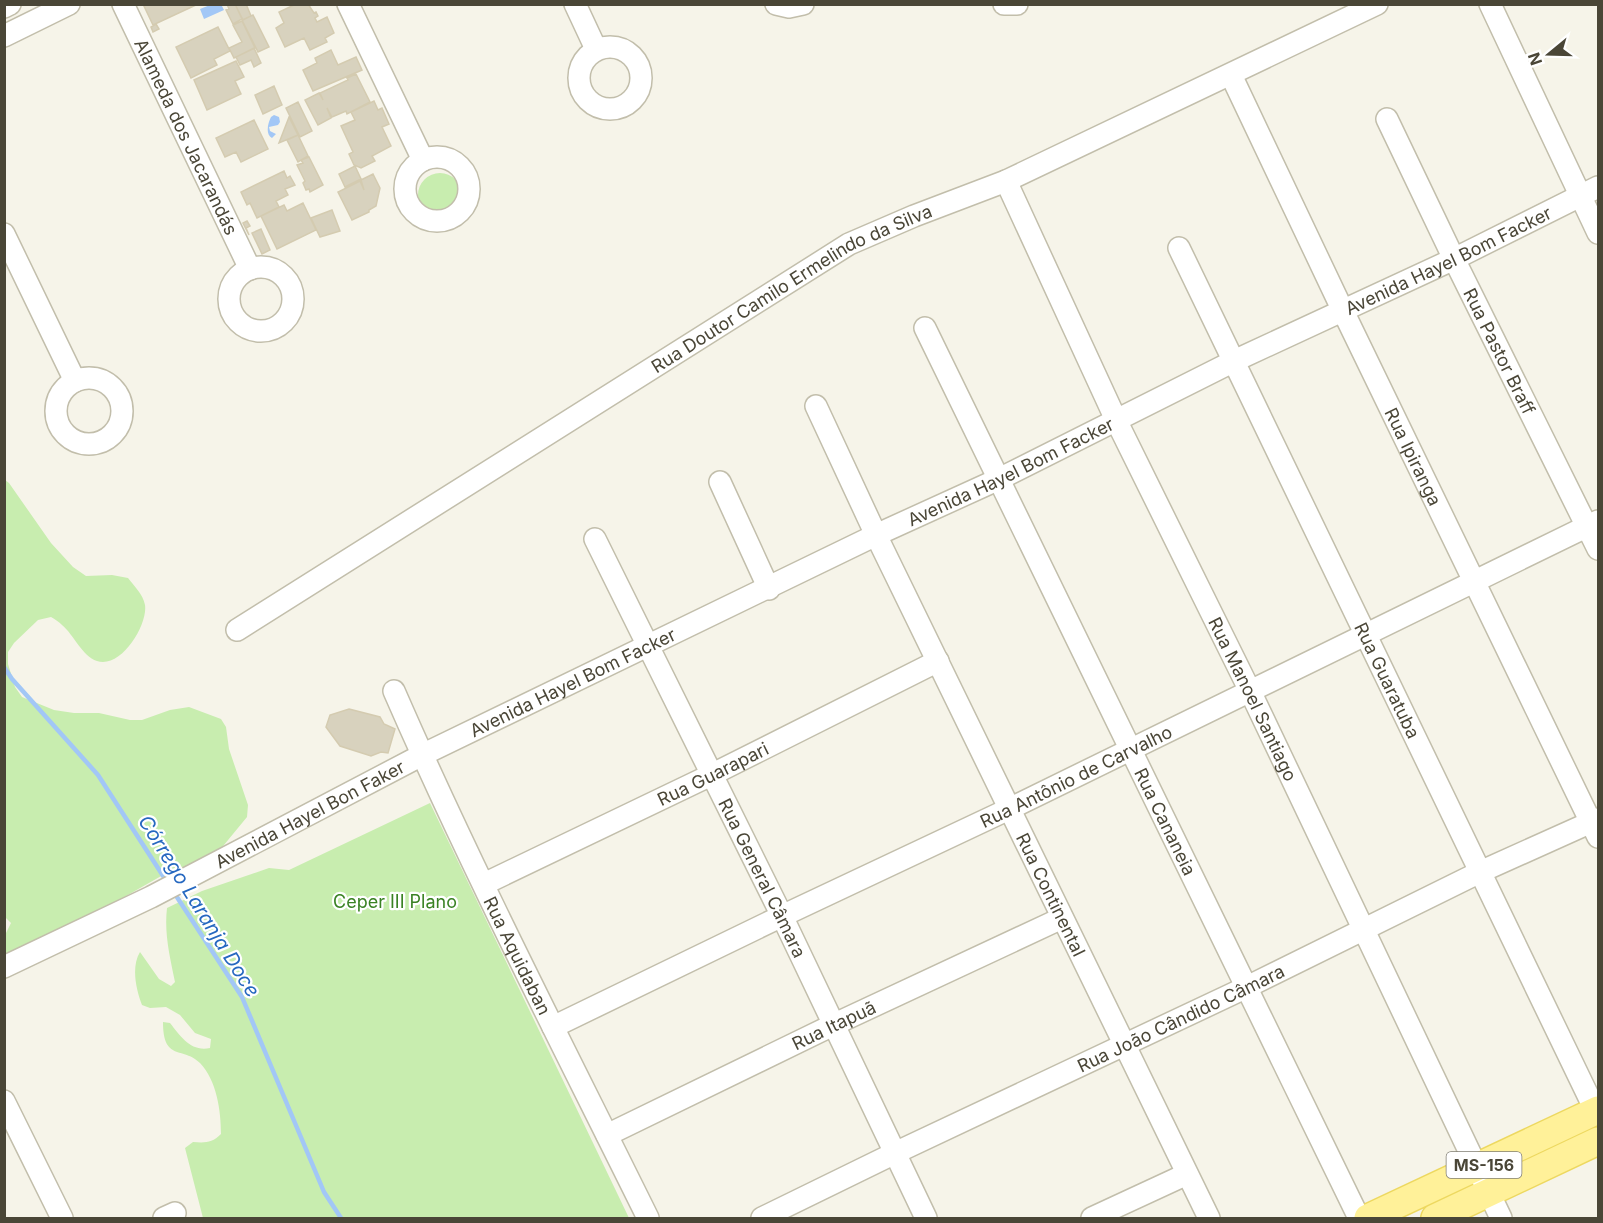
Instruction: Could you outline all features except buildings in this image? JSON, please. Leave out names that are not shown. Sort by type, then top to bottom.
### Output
[{"type":"main road","name":"MS-156","points":[[1368,1218],[1597,1111]]},
{"type":"main road","points":[[1435,1218],[1599,1141]]},
{"type":"street","points":[[4,7],[10,4]]},
{"type":"street","points":[[4,36],[69,4]]},
{"type":"street","name":"Alameda dos Jacarandás","points":[[123,4],[250,269]]},
{"type":"street","points":[[348,4],[423,160]]},
{"type":"street","points":[[575,4],[596,49]]},
{"type":"street","points":[[776,4],[789,7],[802,4]]},
{"type":"street","points":[[1004,4],[1017,4]]},
{"type":"street","name":"Rua Doutor Camilo Ermelindo da Silva","points":[[237,630],[849,244],[914,216],[1006,182],[1377,4]]},
{"type":"street","points":[[1490,4],[1590,192],[1599,233]]},
{"type":"street","name":"Rua Ipiranga","points":[[1231,75],[1343,311],[1596,826]]},
{"type":"street","name":"Rua Pastor Braff","points":[[1387,119],[1454,259],[1593,523],[1599,549]]},
{"type":"street","name":"Rua Manoel Santiago","points":[[1006,182],[1117,422],[1250,691],[1501,1218]]},
{"type":"street","name":"Avenida Hayel Bom Facker","points":[[422,755],[769,589],[876,535],[1117,422],[1234,361],[1454,259],[1590,192]]},
{"type":"street","points":[[4,234],[75,381]]},
{"type":"street","name":"Rua Guaratuba","points":[[1179,248],[1597,1111]]},
{"type":"street","name":"Rua Cananeia","points":[[925,328],[1359,1218]]},
{"type":"street","name":"Rua Continental","points":[[816,406],[876,535],[1209,1218]]},
{"type":"street","points":[[720,482],[769,589]]},
{"type":"street","name":"Rua Antônio de Carvalho","points":[[553,1027],[1009,809],[1593,523]]},
{"type":"street","name":"Rua General Câmara","points":[[595,539],[782,916],[926,1218]]},
{"type":"street","name":"Rua Guarapari","points":[[484,884],[711,775],[938,661]]},
{"type":"street","name":"Rua Aquidaban","points":[[394,691],[484,884],[648,1218]]},
{"type":"street","name":"Avenida Hayel Bon Faker","points":[[4,967],[151,897],[422,755]]},
{"type":"street","name":"Rua João Cândido Câmara","points":[[762,1218],[1125,1046],[1480,872],[1596,826]]},
{"type":"street","name":"Rua Itapuã","points":[[607,1135],[834,1024],[1062,918]]},
{"type":"street","points":[[4,1101],[62,1218]]},
{"type":"street","points":[[1092,1218],[1187,1174]]},
{"type":"green space","points":[[440,173],[455,180],[462,195],[455,210],[440,217],[425,210],[418,195],[425,180]]},
{"type":"green space","points":[[5,480],[51,543],[73,567],[86,576],[112,575],[128,578],[145,605],[142,623],[131,643],[124,652],[106,662],[97,661],[87,655],[66,629],[51,617],[38,620],[8,652],[8,664],[15,687],[22,697],[54,710],[99,713],[130,720],[142,720],[170,710],[189,707],[221,719],[226,727],[229,749],[248,805],[247,817],[219,851],[177,874],[163,875],[112,904],[5,972],[5,935],[11,923],[4,916]]},
{"type":"green space","name":"Ceper III Plano","points":[[430,803],[629,1218],[203,1218],[185,1148],[193,1142],[211,1141],[221,1134],[219,1106],[206,1070],[194,1058],[175,1051],[166,1043],[163,1022],[170,1023],[187,1042],[197,1048],[210,1048],[211,1039],[195,1033],[180,1015],[166,1007],[150,1008],[142,1005],[136,985],[135,971],[140,952],[159,979],[171,986],[175,982],[167,936],[167,908],[202,891],[269,868],[289,870]]},
{"type":"water","points":[[221,4],[224,10],[204,19],[200,9]]},
{"type":"water","points":[[274,115],[279,117],[280,122],[278,125],[269,127],[270,131],[276,134],[272,138],[268,134],[268,128],[271,117]]},
{"type":"waterway","name":"Córrego Laranja Doce","points":[[4,667],[12,679],[98,775],[167,882]]},
{"type":"waterway","name":"Córrego Laranja Doce","points":[[173,891],[242,997],[324,1192],[341,1218]]}]
